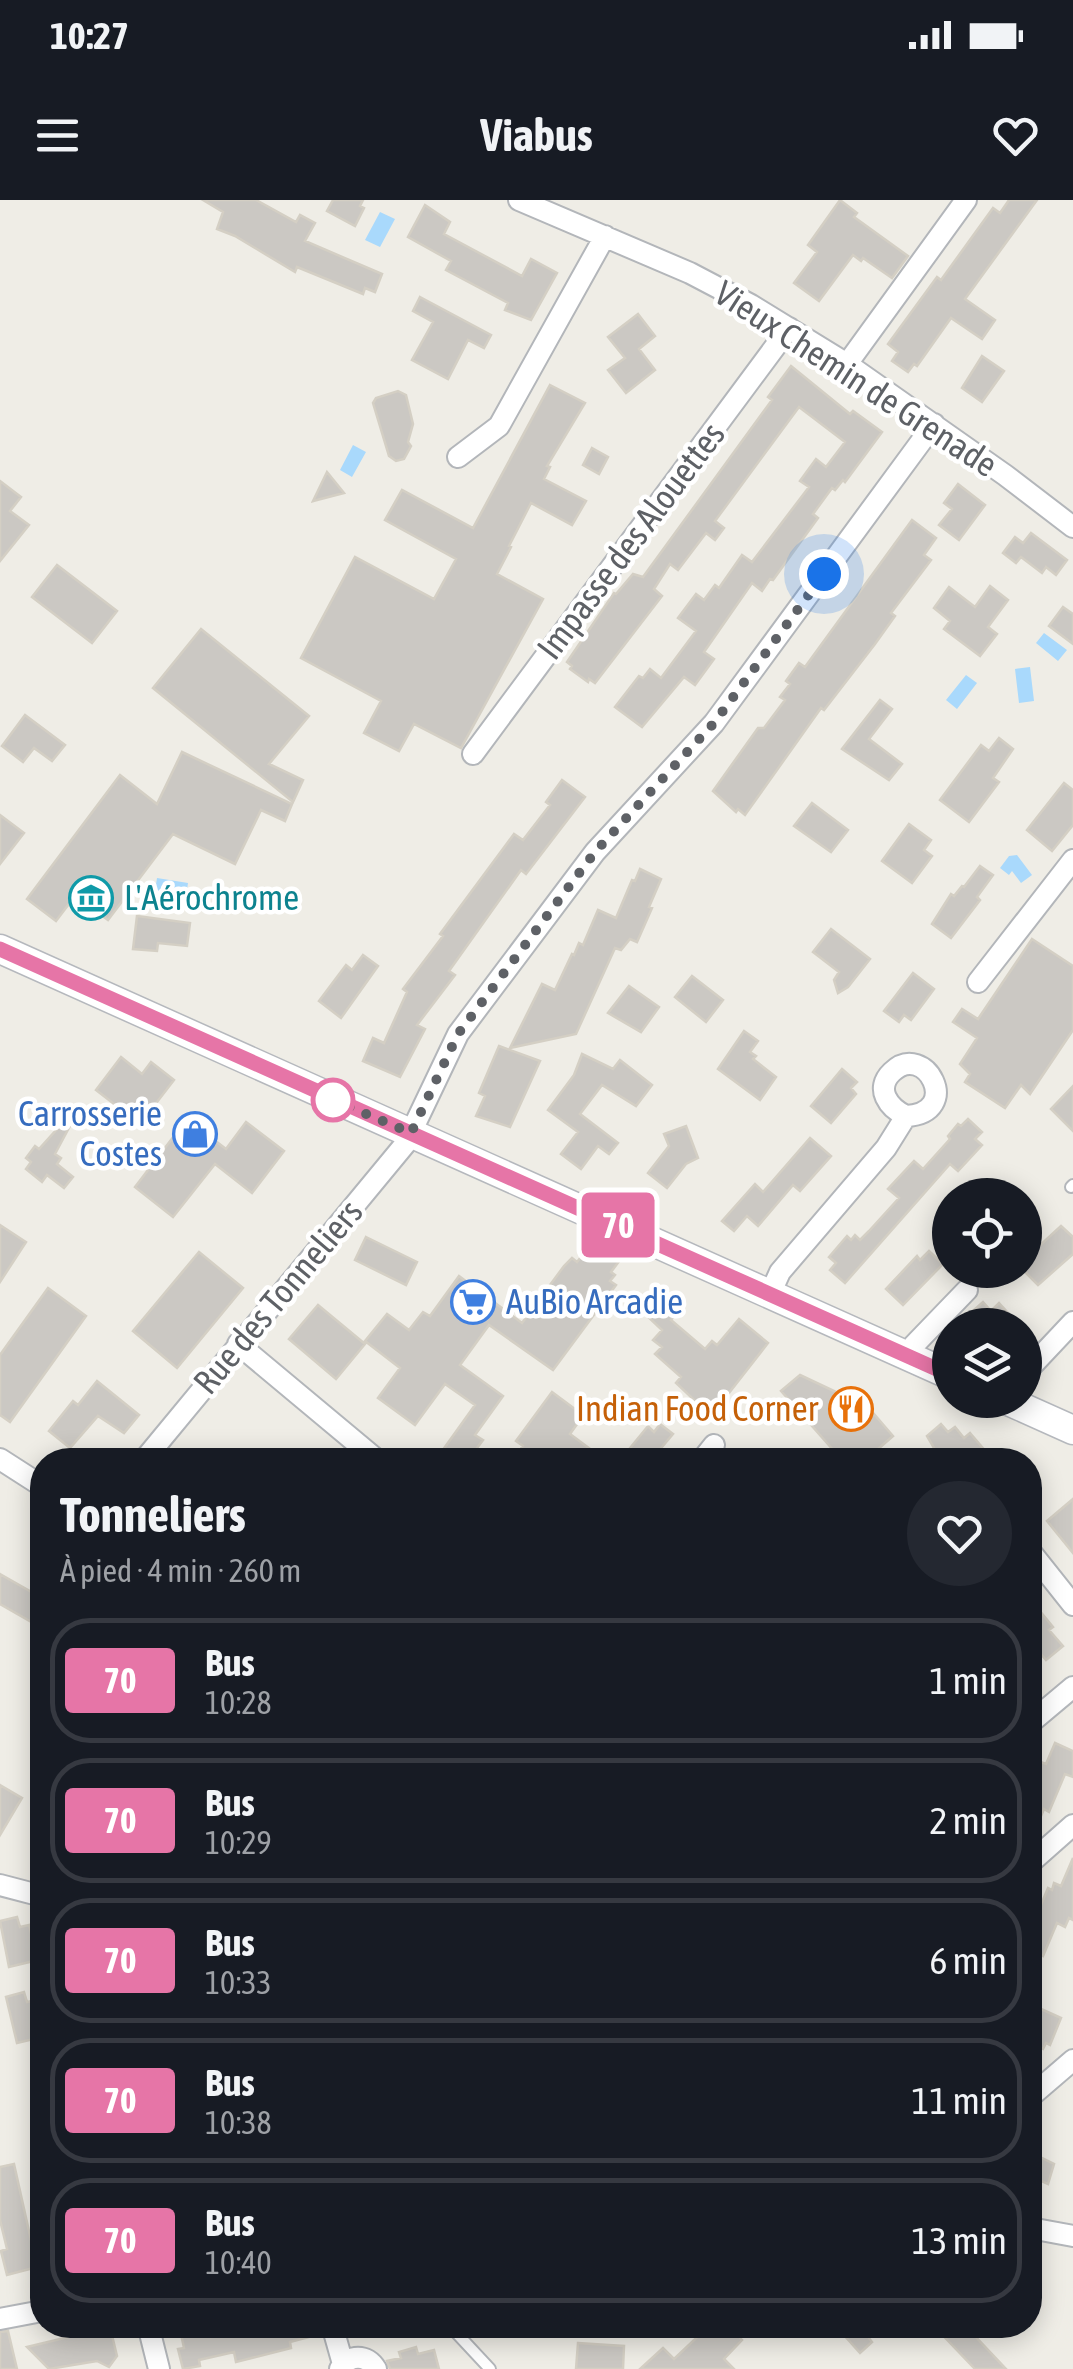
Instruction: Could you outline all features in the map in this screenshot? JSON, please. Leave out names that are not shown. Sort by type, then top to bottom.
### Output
[{"type":"main road","points":[[0,949],[932,1367]]},
{"type":"main road","points":[[1042,1416],[1073,1430]]},
{"type":"street","name":"Vieux Chemin de Grenade","points":[[519,200],[690,272],[789,328],[934,424],[1072,525]]},
{"type":"street","points":[[847,364],[966,200]]},
{"type":"street","points":[[458,458],[500,426],[605,236]]},
{"type":"street","name":"Impasse des Alouettes","points":[[473,754],[789,328]]},
{"type":"street","name":"Rue des Tonneliers","points":[[154,1448],[411,1133],[458,1034],[595,852],[714,723],[934,424]]},
{"type":"street","points":[[978,982],[1073,860]]},
{"type":"street","points":[[770,1294],[780,1272],[886,1148],[906,1116]]},
{"type":"street","points":[[908,1356],[967,1290]]},
{"type":"street","points":[[1042,1355],[1073,1322]]},
{"type":"street","points":[[238,1344],[360,1448]]},
{"type":"street","points":[[0,1460],[30,1479]]},
{"type":"street","points":[[1042,1567],[1073,1605]]},
{"type":"street","points":[[1042,1713],[1073,1687]]},
{"type":"street","points":[[1042,1852],[1073,1825]]},
{"type":"street","points":[[0,1885],[30,1893]]},
{"type":"street","points":[[1042,2087],[1073,2060]]},
{"type":"street","points":[[1042,2230],[1073,2236]]},
{"type":"street","points":[[0,2319],[30,2314]]},
{"type":"street","points":[[152,2338],[160,2369]]},
{"type":"street","points":[[335,2338],[342,2366],[358,2357],[367,2359],[376,2369]]},
{"type":"lane","points":[[460,2338],[490,2369]]},
{"type":"water","points":[[380,212],[395,219],[380,247],[365,240]]},
{"type":"water","points":[[353,445],[366,452],[352,477],[340,470]]},
{"type":"water","points":[[1044,633],[1067,650],[1058,661],[1036,643]]},
{"type":"water","points":[[1030,667],[1034,701],[1019,703],[1015,669]]},
{"type":"water","points":[[966,675],[977,683],[957,709],[946,700]]},
{"type":"water","points":[[1017,855],[1032,875],[1021,883],[1012,871],[1009,875],[1000,868],[1009,856]]},
{"type":"water","points":[[157,878],[188,883],[186,896],[155,891]]},
{"type":"building","points":[[203,200],[256,200],[296,222],[300,215],[315,223],[305,241],[382,274],[375,292],[365,288],[363,294],[297,267],[295,272],[217,229],[223,212]]},
{"type":"building","points":[[333,200],[363,200],[360,206],[364,208],[355,226],[327,211]]},
{"type":"building","points":[[840,200],[857,213],[854,217],[908,256],[892,278],[853,255],[819,301],[794,283],[817,252],[808,245]]},
{"type":"building","points":[[1009,200],[1037,200],[965,299],[995,320],[982,339],[951,318],[917,366],[914,364],[908,372],[892,361],[898,352],[888,344],[993,208],[1000,213]]},
{"type":"building","points":[[425,205],[450,222],[444,234],[522,276],[531,259],[557,273],[531,320],[505,310],[508,303],[446,270],[451,261],[408,237]]},
{"type":"building","points":[[420,297],[491,335],[484,348],[468,340],[448,379],[412,360],[433,322],[413,311]]},
{"type":"building","points":[[638,314],[655,336],[639,349],[655,370],[626,393],[608,370],[625,358],[608,337]]},
{"type":"building","points":[[982,356],[1004,371],[982,402],[962,388]]},
{"type":"building","points":[[791,366],[850,414],[853,411],[882,432],[845,482],[835,490],[832,488],[813,514],[818,518],[773,580],[762,591],[752,583],[704,652],[714,659],[695,685],[684,677],[642,727],[615,707],[639,676],[643,678],[650,669],[661,678],[696,631],[678,618],[696,594],[704,600],[715,585],[719,588],[742,555],[752,562],[809,487],[800,481],[816,459],[826,467],[845,442],[799,407],[715,521],[724,528],[715,540],[706,533],[678,570],[670,564],[654,589],[662,596],[595,683],[570,669],[572,666],[567,662],[614,593],[633,574],[643,577],[772,400],[768,397]]},
{"type":"building","points":[[550,385],[585,403],[547,466],[550,467],[544,479],[586,501],[572,525],[531,503],[509,546],[497,574],[543,599],[461,748],[414,724],[399,751],[364,733],[381,701],[301,658],[355,557],[434,599],[456,559],[385,520],[402,490],[473,528]]},
{"type":"building","points":[[398,391],[406,395],[413,424],[408,442],[411,446],[404,459],[396,461],[389,456],[373,403],[376,398]]},
{"type":"building","points":[[592,448],[608,457],[599,474],[583,465]]},
{"type":"building","points":[[327,472],[344,493],[313,501]]},
{"type":"building","points":[[0,481],[21,497],[10,511],[29,525],[0,561]]},
{"type":"building","points":[[958,484],[985,505],[959,540],[939,525],[952,509],[944,503]]},
{"type":"building","points":[[912,520],[936,538],[924,555],[931,560],[891,613],[895,616],[875,644],[824,710],[821,708],[745,815],[738,809],[736,812],[713,791],[758,728],[764,728],[785,700],[780,697],[790,684],[786,681],[799,663],[805,667]]},
{"type":"building","points":[[1031,533],[1067,560],[1056,575],[1046,567],[1042,573],[1021,557],[1016,563],[1003,553],[1015,537],[1023,543]]},
{"type":"building","points":[[57,565],[117,611],[92,643],[32,597]]},
{"type":"building","points":[[990,586],[1008,600],[988,627],[997,634],[980,656],[944,629],[950,621],[934,608],[949,587],[975,607]]},
{"type":"building","points":[[1063,607],[1073,614],[1073,644],[1049,626]]},
{"type":"building","points":[[201,629],[309,716],[269,764],[303,780],[293,802],[153,688]]},
{"type":"building","points":[[880,700],[892,709],[869,739],[902,764],[889,780],[842,749]]},
{"type":"building","points":[[25,715],[65,745],[52,761],[34,748],[23,762],[2,746]]},
{"type":"building","points":[[999,738],[1013,749],[993,778],[999,782],[969,822],[940,800],[981,745],[989,751]]},
{"type":"building","points":[[182,752],[292,804],[285,821],[261,810],[235,864],[173,834],[108,920],[75,896],[56,921],[27,899],[120,775],[157,804]]},
{"type":"building","points":[[562,780],[585,797],[526,874],[521,870],[449,971],[455,975],[417,1025],[425,1029],[400,1077],[363,1061],[373,1038],[384,1043],[407,992],[403,989],[443,936],[440,934],[514,834],[523,840],[550,805],[546,802]]},
{"type":"building","points":[[1064,783],[1073,790],[1073,825],[1052,851],[1027,830]]},
{"type":"building","points":[[812,803],[848,830],[831,852],[794,826]]},
{"type":"building","points":[[0,815],[24,833],[0,864]]},
{"type":"building","points":[[909,824],[931,840],[924,850],[932,856],[912,883],[882,861]]},
{"type":"building","points":[[980,866],[993,875],[977,897],[980,900],[951,938],[932,924],[951,894],[954,896],[964,887]]},
{"type":"building","points":[[640,869],[661,879],[649,907],[652,908],[637,942],[630,939],[621,950],[615,948],[576,1034],[510,1048],[542,984],[555,990],[572,954],[579,943],[583,945],[598,910],[616,918]]},
{"type":"building","points":[[137,916],[190,923],[187,946],[158,943],[157,951],[133,949]]},
{"type":"building","points":[[831,929],[870,959],[848,987],[838,993],[834,980],[839,972],[813,952]]},
{"type":"building","points":[[1032,939],[1073,966],[1073,1030],[1030,1094],[1021,1085],[1005,1108],[965,1082],[970,1074],[960,1064],[977,1038],[953,1022],[962,1009],[978,1019]]},
{"type":"building","points":[[363,955],[378,966],[341,1018],[319,1001],[346,965],[352,970]]},
{"type":"building","points":[[913,973],[934,989],[911,1020],[904,1015],[899,1022],[884,1011]]},
{"type":"building","points":[[692,976],[723,1000],[706,1022],[675,997]]},
{"type":"building","points":[[629,986],[659,1007],[641,1032],[608,1013]]},
{"type":"building","points":[[744,1031],[758,1041],[750,1052],[756,1056],[753,1059],[776,1077],[760,1100],[718,1069]]},
{"type":"building","points":[[499,1046],[540,1061],[510,1127],[476,1116],[485,1096],[479,1093]]},
{"type":"building","points":[[582,1054],[613,1069],[620,1060],[652,1085],[636,1106],[602,1085],[580,1114],[618,1143],[609,1154],[598,1146],[581,1169],[561,1154],[578,1132],[548,1110],[574,1075]]},
{"type":"building","points":[[121,1057],[142,1074],[151,1062],[174,1080],[140,1124],[96,1090]]},
{"type":"building","points":[[842,1069],[857,1082],[851,1088],[856,1094],[831,1123],[811,1106]]},
{"type":"building","points":[[1073,1086],[1073,1131],[1051,1109]]},
{"type":"building","points":[[67,1118],[72,1122],[55,1154],[61,1158],[57,1164],[73,1177],[64,1188],[47,1175],[42,1182],[26,1169],[31,1162],[26,1158]]},
{"type":"building","points":[[187,1119],[226,1149],[246,1122],[284,1151],[252,1193],[215,1164],[173,1217],[135,1187]]},
{"type":"building","points":[[968,1119],[982,1132],[975,1139],[982,1145],[958,1171],[950,1164],[938,1178],[932,1178],[932,1184],[845,1283],[830,1270],[836,1263],[829,1257],[847,1236],[851,1240],[855,1235],[860,1240],[899,1198],[888,1189],[914,1161],[923,1169],[958,1124],[961,1126]]},
{"type":"building","points":[[686,1126],[698,1158],[686,1164],[667,1188],[648,1173],[669,1146],[664,1134]]},
{"type":"building","points":[[810,1138],[831,1156],[800,1191],[793,1185],[758,1226],[747,1216],[734,1231],[722,1221],[755,1184],[763,1192]]},
{"type":"building","points":[[0,1225],[26,1242],[0,1282]]},
{"type":"building","points":[[1061,1226],[1073,1237],[1073,1254],[1042,1281],[1042,1243]]},
{"type":"building","points":[[366,1237],[417,1262],[406,1285],[355,1260]]},
{"type":"building","points":[[593,1242],[623,1256],[611,1272],[615,1275],[610,1281],[616,1285],[553,1370],[489,1325],[460,1365],[503,1396],[475,1435],[483,1440],[477,1448],[444,1448],[475,1405],[445,1384],[415,1425],[378,1398],[400,1368],[365,1341],[387,1314],[409,1330],[423,1312],[430,1316],[459,1276],[522,1323],[564,1266],[572,1258],[577,1262]]},
{"type":"building","points":[[929,1251],[932,1254],[932,1275],[903,1305],[886,1289],[917,1256],[920,1260]]},
{"type":"building","points":[[199,1252],[243,1288],[177,1368],[133,1331]]},
{"type":"building","points":[[48,1288],[86,1316],[10,1422],[0,1415],[0,1355]]},
{"type":"building","points":[[658,1300],[675,1315],[671,1320],[705,1349],[712,1341],[717,1345],[739,1319],[768,1343],[711,1416],[676,1383],[681,1377],[655,1354],[662,1347],[653,1340],[662,1330],[646,1315]]},
{"type":"building","points":[[318,1305],[365,1344],[336,1379],[289,1339]]},
{"type":"building","points":[[800,1375],[868,1407],[893,1436],[879,1448],[831,1448],[781,1391]]},
{"type":"building","points":[[97,1381],[139,1415],[124,1433],[98,1416],[70,1448],[49,1431],[73,1401],[78,1405]]},
{"type":"building","points":[[552,1392],[579,1412],[576,1417],[580,1420],[570,1434],[589,1448],[521,1448],[516,1441]]},
{"type":"building","points":[[660,1424],[673,1434],[661,1448],[630,1448],[648,1426],[654,1432]]},
{"type":"building","points":[[941,1424],[948,1432],[955,1427],[964,1438],[970,1433],[983,1448],[934,1448],[927,1436]]},
{"type":"building","points":[[1073,1499],[1073,1553],[1047,1521]]},
{"type":"building","points":[[0,1574],[30,1591],[30,1621],[0,1604]]},
{"type":"building","points":[[1042,1614],[1053,1627],[1049,1630],[1063,1646],[1046,1660],[1042,1655]]},
{"type":"building","points":[[1055,1743],[1073,1751],[1073,1777],[1065,1774],[1049,1812],[1044,1809],[1042,1814],[1042,1762],[1046,1764]]},
{"type":"building","points":[[0,1785],[22,1798],[0,1835]]},
{"type":"building","points":[[1073,1858],[1073,1920],[1069,1918],[1065,1927],[1057,1923],[1043,1956],[1042,1902],[1048,1888],[1052,1890],[1054,1883],[1061,1886]]},
{"type":"building","points":[[17,1917],[20,1927],[29,1925],[30,1962],[9,1967],[0,1921]]},
{"type":"building","points":[[24,1992],[30,2001],[30,2040],[17,2043],[6,1997]]},
{"type":"building","points":[[1042,2009],[1061,2018],[1050,2045],[1046,2043],[1043,2049]]},
{"type":"building","points":[[1042,2158],[1054,2164],[1048,2184],[1042,2181]]},
{"type":"building","points":[[14,2164],[30,2236],[30,2269],[7,2275],[1,2251],[7,2249],[0,2220],[0,2167]]},
{"type":"building","points":[[8,2331],[17,2369],[0,2369],[0,2332]]},
{"type":"building","points":[[64,2338],[113,2338],[117,2356],[109,2367],[97,2361],[49,2369],[27,2347]]},
{"type":"building","points":[[182,2338],[305,2338],[290,2342],[291,2348],[236,2362],[234,2352],[199,2360],[200,2366],[183,2369],[178,2349],[184,2348]]},
{"type":"building","points":[[696,2338],[742,2340],[724,2359],[734,2369],[640,2369],[663,2348],[674,2359]]},
{"type":"building","points":[[847,2338],[869,2338],[872,2342],[860,2353]]},
{"type":"building","points":[[945,2338],[977,2338],[1006,2369],[975,2369]]},
{"type":"building","points":[[578,2343],[624,2346],[623,2369],[576,2369]]},
{"type":"building","points":[[416,2347],[418,2354],[434,2350],[439,2369],[390,2369],[387,2361],[401,2358],[399,2352]]},
{"type":"bus line","name":"70","points":[[0,949],[932,1367]]},
{"type":"place","name":"L'Aérochrome","points":[[91,898]]},
{"type":"place","name":"Carrosserie Costes","points":[[195,1134]]},
{"type":"place","name":"AuBio Arcadie","points":[[473,1302]]},
{"type":"place","name":"Indian Food Corner","points":[[851,1409]]},
{"type":"route","points":[[333,1100],[411,1133],[458,1034],[595,852],[714,723],[824,574]]}]
